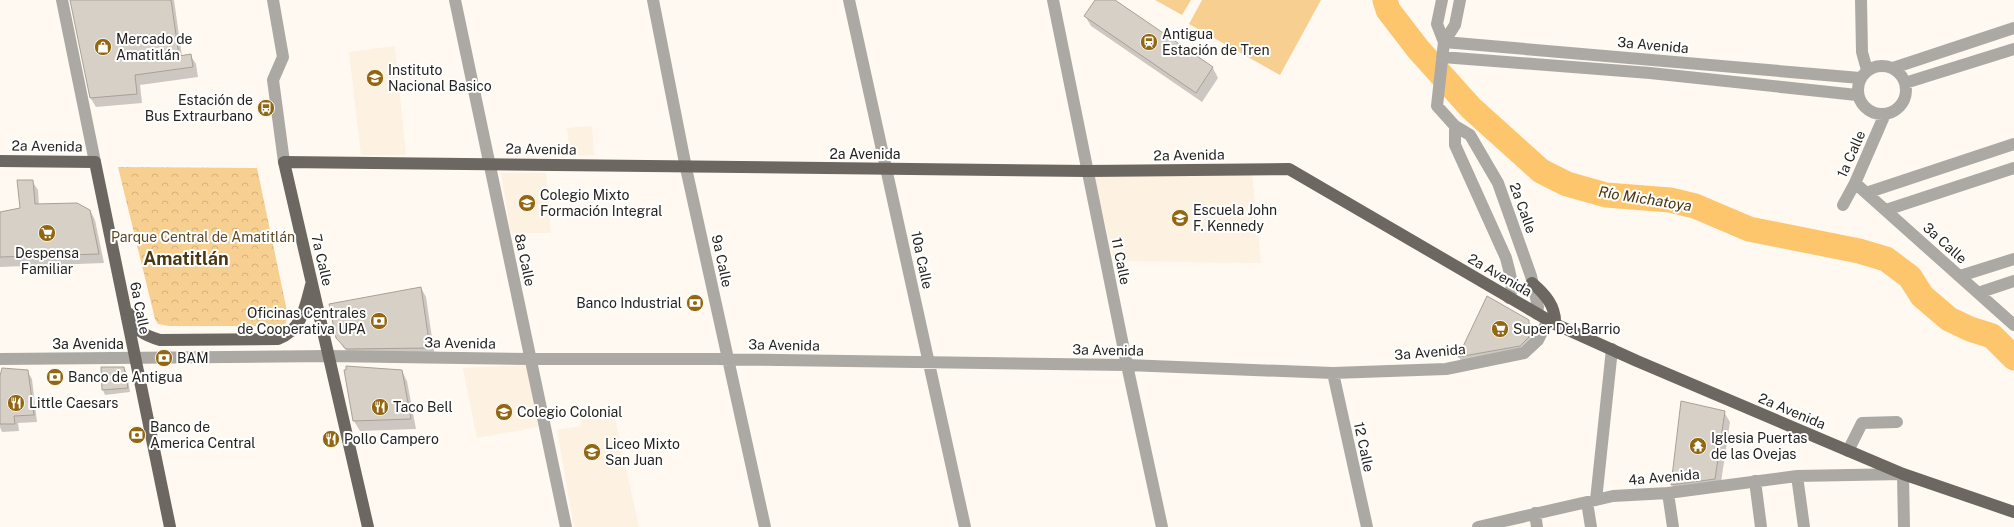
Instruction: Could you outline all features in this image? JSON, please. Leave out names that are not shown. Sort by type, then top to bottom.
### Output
[{"type":"main road","name":"2a Avenida","points":[[0,161],[95,162]]},
{"type":"main road","name":"6a Calle","points":[[95,162],[134,359],[170,527]]},
{"type":"main road","name":"2a Avenida","points":[[284,162],[489,163],[686,168],[1088,172],[1290,169],[1547,319],[1612,349],[1903,474],[2014,512]]},
{"type":"main road","name":"7a Calle","points":[[284,162],[368,527]]},
{"type":"main road","points":[[121,290],[127,299],[131,320],[142,333],[160,340],[278,340],[286,336],[299,323],[312,282]]},
{"type":"main road","points":[[1532,283],[1547,297],[1555,315],[1547,319]]},
{"type":"street","name":"6a Calle","points":[[62,0],[95,162]]},
{"type":"street","name":"7a Calle","points":[[273,0],[283,57],[272,80],[284,162]]},
{"type":"street","name":"8a Calle","points":[[455,0],[566,527]]},
{"type":"street","name":"9a Calle","points":[[653,0],[686,168],[765,527]]},
{"type":"street","name":"10a Calle","points":[[849,0],[928,362],[966,527]]},
{"type":"street","name":"11 Calle","points":[[1053,0],[1127,365],[1162,527]]},
{"type":"street","name":"2a Calle","points":[[1442,0],[1437,24],[1444,42]]},
{"type":"street","name":"2a Calle","points":[[1460,0],[1455,25],[1444,42],[1437,106],[1455,126],[1470,135],[1498,183],[1532,283],[1538,307],[1547,319]]},
{"type":"street","points":[[1861,0],[1863,74],[1857,86],[1857,95],[1861,104],[1876,114],[1892,112],[1902,103],[1905,97],[1905,83],[1900,74],[1893,68],[1883,65],[1863,74]]},
{"type":"street","points":[[1893,68],[2014,28]]},
{"type":"street","name":"3a Avenida","points":[[1444,42],[1652,60],[1863,74]]},
{"type":"street","points":[[1905,83],[2014,49]]},
{"type":"street","name":"3a Avenida","points":[[1442,60],[1650,73],[1857,95]]},
{"type":"street","points":[[1650,73],[1652,60]]},
{"type":"street","name":"1a Calle","points":[[1843,205],[1855,183],[1885,114]]},
{"type":"street","points":[[1455,126],[1455,145],[1497,235],[1506,258],[1511,277],[1512,292],[1509,298]]},
{"type":"street","points":[[1866,193],[2014,144]]},
{"type":"street","points":[[1886,210],[2014,168]]},
{"type":"street","name":"3a Calle","points":[[1855,183],[2014,325]]},
{"type":"street","points":[[1497,235],[1514,228]]},
{"type":"street","points":[[1960,276],[2014,259]]},
{"type":"street","points":[[1978,293],[2014,281]]},
{"type":"street","name":"3a Avenida","points":[[0,359],[134,359],[329,356],[531,360],[928,362],[1127,365],[1333,373],[1446,369],[1524,353],[1538,340],[1547,319]]},
{"type":"street","points":[[1591,527],[1592,501],[1612,349]]},
{"type":"street","name":"12 Calle","points":[[1333,373],[1367,527]]},
{"type":"street","points":[[1848,451],[1862,423],[1897,422]]},
{"type":"street","points":[[1903,474],[1904,527]]},
{"type":"street","name":"4a Avenida","points":[[1478,527],[1613,496],[1668,494],[1797,476],[1903,474]]},
{"type":"street","points":[[1797,476],[1804,527]]},
{"type":"street","points":[[1755,481],[1761,527]]},
{"type":"street","points":[[1668,494],[1673,527]]},
{"type":"street","points":[[1535,513],[1537,527]]},
{"type":"shaded area","name":"Instituto Nacional Basico","points":[[395,46],[406,155],[361,155],[349,52]]},
{"type":"shaded area","points":[[592,126],[594,155],[570,156],[567,128]]},
{"type":"shaded area","name":"Colegio Mixto Formación Integral","points":[[501,173],[546,173],[551,233],[511,233]]},
{"type":"shaded area","name":"Escuela John F. Kennedy","points":[[1252,174],[1261,263],[1114,261],[1094,175]]},
{"type":"shaded area","name":"Colegio Colonial","points":[[528,365],[538,427],[477,438],[463,368]]},
{"type":"shaded area","name":"Liceo Mixto San Juan","points":[[613,410],[639,527],[574,527],[557,430],[581,426],[580,413]]},
{"type":"green space","points":[[1155,0],[1191,0],[1182,15]]},
{"type":"green space","points":[[1202,0],[1321,0],[1280,75],[1189,24]]},
{"type":"green space","name":"Parque Central de Amatitlán","points":[[118,167],[257,168],[288,316],[285,325],[169,326],[158,324],[155,319]]},
{"type":"building","points":[[70,0],[171,0],[179,56],[191,54],[193,67],[135,75],[137,94],[90,98]]},
{"type":"building","name":"Antigua Estación de Tren","points":[[1095,0],[1115,0],[1213,67],[1196,93],[1084,16]]},
{"type":"building","name":"Despensa Familiar","points":[[17,180],[33,180],[35,204],[77,203],[90,210],[99,254],[0,257],[0,212],[20,208]]},
{"type":"building","name":"Oficinas Centrales de Cooperativa UPA","points":[[421,287],[430,348],[346,349],[336,338],[329,304]]},
{"type":"building","name":"Super Del Barrio","points":[[1487,296],[1529,320],[1529,337],[1520,346],[1458,357]]},
{"type":"building","name":"Taco Bell","points":[[346,366],[402,370],[411,419],[353,421],[344,370],[346,370]]},
{"type":"building","points":[[101,367],[124,367],[128,388],[102,390]]},
{"type":"building","name":"Little Caesars","points":[[2,368],[28,370],[34,415],[14,416],[15,424],[0,424],[0,376]]},
{"type":"building","name":"Iglesia Puertas de las Ovejas","points":[[1681,401],[1725,411],[1715,479],[1671,485]]},
{"type":"waterway","name":"Río Michatoya","points":[[1385,0],[1388,10],[1418,49],[1471,108],[1541,171],[1567,184],[1606,195],[1670,200],[1695,206],[1749,229],[1859,251],[1886,259],[1910,277],[1922,296],[1949,319],[1970,329],[1992,336],[2014,358]]},
{"type":"place","name":"Antigua Estación de Tren","points":[[1149,42]]},
{"type":"place","name":"Mercado de Amatitlán","points":[[103,47]]},
{"type":"place","name":"Instituto Nacional Basico","points":[[375,78]]},
{"type":"place","name":"Estación de Bus Extraurbano","points":[[266,108]]},
{"type":"place","name":"Colegio Mixto Formación Integral","points":[[527,203]]},
{"type":"place","name":"Escuela John F. Kennedy","points":[[1180,218]]},
{"type":"place","name":"Despensa Familiar","points":[[47,233]]},
{"type":"place","name":"Banco Industrial","points":[[695,303]]},
{"type":"place","name":"Oficinas Centrales de Cooperativa UPA","points":[[379,321]]},
{"type":"place","name":"Super Del Barrio","points":[[1500,329]]},
{"type":"place","name":"BAM","points":[[164,358]]},
{"type":"place","name":"Banco de Antigua","points":[[55,377]]},
{"type":"place","name":"Little Caesars","points":[[16,403]]},
{"type":"place","name":"Taco Bell","points":[[380,407]]},
{"type":"place","name":"Colegio Colonial","points":[[504,412]]},
{"type":"place","name":"Banco de America Central","points":[[137,435]]},
{"type":"place","name":"Pollo Campero","points":[[331,439]]},
{"type":"place","name":"Iglesia Puertas de las Ovejas","points":[[1698,446]]},
{"type":"place","name":"Liceo Mixto San Juan","points":[[592,452]]},
{"type":"district","name":"Amatitlán","points":[[186,259]]}]
